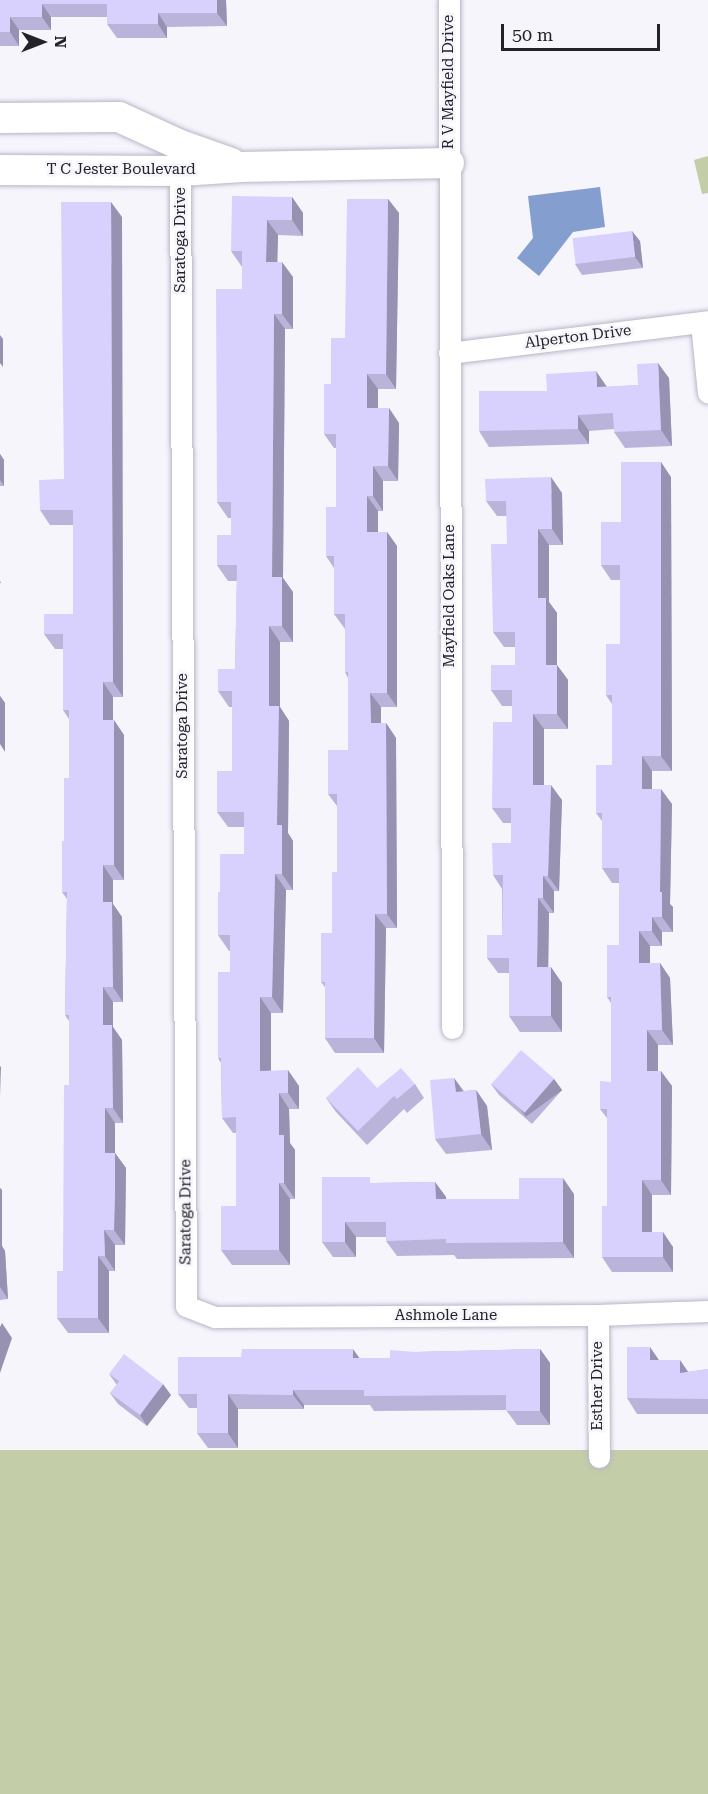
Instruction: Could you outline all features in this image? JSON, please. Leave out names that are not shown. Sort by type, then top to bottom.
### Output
[{"type":"street","name":"R V Mayfield Drive","points":[[449,0],[449,163]]},
{"type":"street","name":"T C Jester Boulevard","points":[[0,118],[119,117],[180,158]]},
{"type":"street","name":"T C Jester Boulevard","points":[[0,170],[180,158],[242,167],[449,163]]},
{"type":"street","name":"Saratoga Drive","points":[[180,158],[186,1306]]},
{"type":"street","name":"Mayfield Oaks Lane","points":[[449,163],[452,1028]]},
{"type":"street","name":"Alperton Drive","points":[[449,353],[704,322]]},
{"type":"street","points":[[704,322],[708,393]]},
{"type":"street","name":"Ashmole Lane","points":[[186,1306],[215,1317],[598,1315],[708,1311]]},
{"type":"street","name":"Esther Drive","points":[[598,1315],[599,1457]]},
{"type":"green space","points":[[708,156],[708,193],[702,194],[694,160]]},
{"type":"green space","points":[[0,1450],[708,1450],[708,1794],[0,1794]]},
{"type":"water","points":[[600,187],[605,227],[573,232],[539,276],[517,258],[533,238],[528,196]]},
{"type":"building","points":[[0,0],[217,0],[217,13],[158,13],[158,24],[107,24],[107,4],[42,4],[42,17],[10,17],[10,32],[0,32]]},
{"type":"building","points":[[232,196],[292,197],[292,220],[267,220],[266,262],[282,262],[282,314],[274,314],[272,577],[282,577],[282,626],[269,626],[269,706],[279,706],[277,825],[282,825],[282,874],[275,874],[272,997],[260,997],[260,1071],[288,1070],[288,1093],[279,1093],[279,1135],[284,1135],[284,1183],[279,1183],[279,1250],[221,1250],[221,1206],[236,1206],[236,1117],[222,1118],[221,1058],[218,1058],[218,972],[230,972],[230,935],[218,935],[220,854],[244,854],[244,812],[217,812],[217,771],[232,771],[232,691],[218,691],[218,669],[235,669],[237,565],[217,565],[217,535],[231,535],[231,502],[217,502],[216,289],[242,289],[242,251],[231,251]]},
{"type":"building","points":[[347,199],[388,199],[386,374],[367,374],[367,408],[389,408],[388,466],[373,466],[373,496],[367,496],[367,532],[387,532],[387,693],[370,693],[371,723],[386,723],[387,914],[375,914],[374,1038],[325,1038],[325,982],[321,982],[321,933],[332,933],[332,872],[337,872],[337,794],[328,794],[328,750],[348,750],[345,614],[334,614],[334,556],[326,556],[326,507],[336,507],[336,434],[324,434],[324,384],[331,384],[331,338],[345,338]]},
{"type":"building","points":[[61,202],[111,202],[113,682],[103,682],[103,720],[114,720],[114,865],[103,865],[103,902],[112,902],[113,987],[103,987],[103,1025],[112,1025],[113,1108],[105,1108],[105,1153],[115,1153],[115,1195],[114,1230],[104,1230],[105,1256],[98,1256],[98,1318],[57,1318],[57,1271],[63,1271],[64,1085],[69,1085],[69,1015],[65,1015],[67,892],[62,892],[62,841],[64,841],[64,778],[69,778],[69,710],[63,710],[63,634],[44,634],[44,614],[73,614],[73,510],[40,510],[39,480],[64,479]]},
{"type":"building","points":[[632,231],[635,257],[576,264],[572,238]]},
{"type":"building","points":[[658,363],[661,430],[614,432],[613,413],[578,415],[578,429],[479,431],[479,391],[547,391],[546,374],[596,371],[597,387],[638,385],[637,364]]},
{"type":"building","points":[[621,462],[661,462],[661,756],[642,756],[642,789],[661,789],[660,892],[662,892],[662,917],[652,917],[652,931],[639,931],[639,963],[660,963],[662,1030],[647,1030],[647,1071],[661,1071],[661,1180],[642,1180],[642,1232],[663,1232],[663,1257],[602,1257],[602,1206],[607,1206],[607,1109],[600,1109],[600,1081],[611,1082],[611,997],[607,997],[607,945],[619,945],[619,868],[602,868],[602,813],[596,813],[596,765],[612,765],[612,695],[606,695],[606,644],[620,644],[620,565],[601,565],[601,522],[621,522]]},
{"type":"building","points":[[551,477],[552,529],[538,529],[538,598],[546,598],[546,665],[557,665],[557,714],[533,714],[533,785],[551,785],[548,876],[543,876],[543,898],[538,898],[537,967],[551,967],[551,1016],[509,1016],[509,958],[487,958],[487,935],[502,935],[503,875],[493,875],[492,843],[511,843],[511,808],[492,808],[493,722],[512,722],[512,690],[491,690],[491,665],[515,665],[515,632],[493,632],[491,544],[507,544],[506,501],[486,501],[485,479]]},
{"type":"building","points":[[521,1050],[554,1079],[525,1113],[491,1084]]},
{"type":"building","points":[[358,1067],[377,1088],[401,1068],[415,1084],[397,1099],[394,1096],[358,1131],[326,1098]]},
{"type":"building","points":[[454,1078],[456,1092],[476,1090],[481,1134],[435,1139],[430,1080]]},
{"type":"building","points":[[322,1177],[370,1177],[370,1183],[435,1182],[436,1199],[519,1199],[519,1178],[563,1178],[563,1242],[446,1243],[446,1239],[386,1241],[386,1222],[345,1222],[345,1242],[322,1242]]},
{"type":"building","points":[[627,1347],[650,1347],[650,1360],[680,1360],[680,1373],[708,1369],[708,1399],[627,1398]]},
{"type":"building","points":[[242,1349],[353,1349],[353,1358],[390,1358],[390,1350],[415,1352],[540,1349],[540,1411],[506,1411],[506,1395],[364,1396],[364,1390],[293,1390],[293,1395],[228,1394],[228,1433],[197,1433],[197,1394],[178,1394],[178,1357],[241,1357]]},
{"type":"building","points":[[124,1354],[163,1384],[140,1415],[110,1393],[119,1381],[109,1374]]}]
